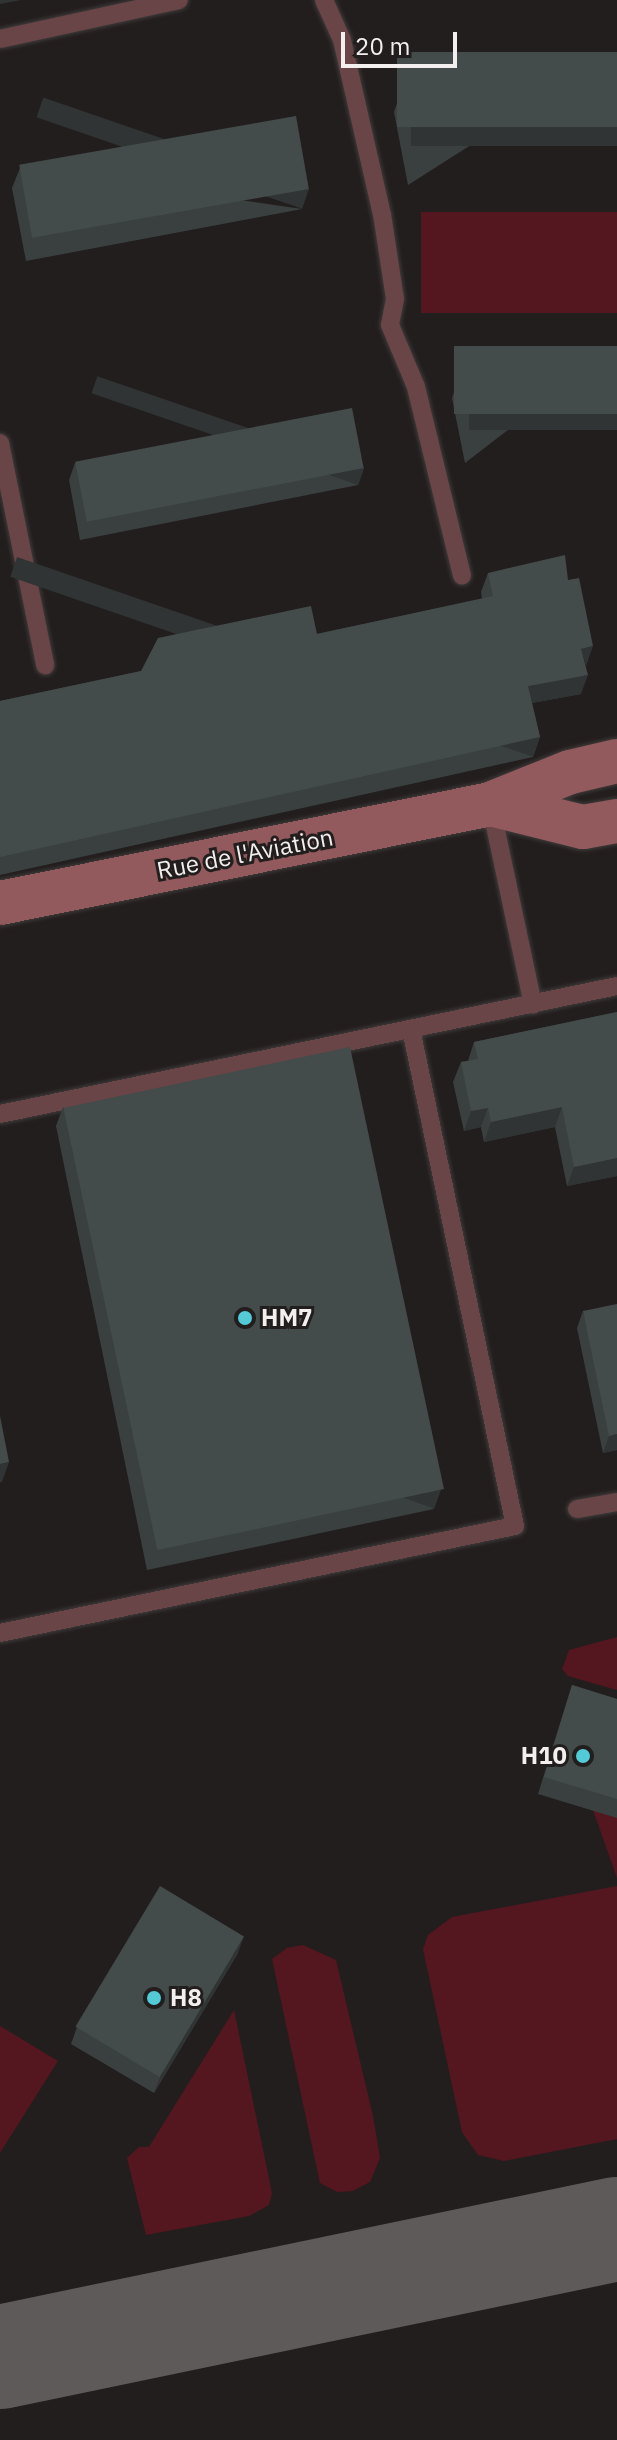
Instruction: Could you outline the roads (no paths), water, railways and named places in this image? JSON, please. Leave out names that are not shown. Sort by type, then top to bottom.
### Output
[{"type":"street","name":"Rue de l'Aviation","points":[[0,903],[490,804],[570,772],[617,761]]},
{"type":"street","name":"Rue de l'Aviation","points":[[490,804],[583,827],[617,821]]},
{"type":"lane","points":[[0,39],[179,0]]},
{"type":"lane","points":[[324,0],[342,40],[382,214],[395,299],[390,325],[416,387],[462,575]]},
{"type":"lane","points":[[0,443],[45,665]]},
{"type":"lane","points":[[490,804],[533,1005]]},
{"type":"lane","points":[[0,1114],[617,986]]},
{"type":"lane","points":[[0,1633],[515,1526],[411,1029]]},
{"type":"lane","points":[[577,1509],[617,1502]]},
{"type":"place","name":"HM7","points":[[245,1318]]},
{"type":"place","name":"H10","points":[[583,1756]]},
{"type":"place","name":"H8","points":[[154,1998]]}]
